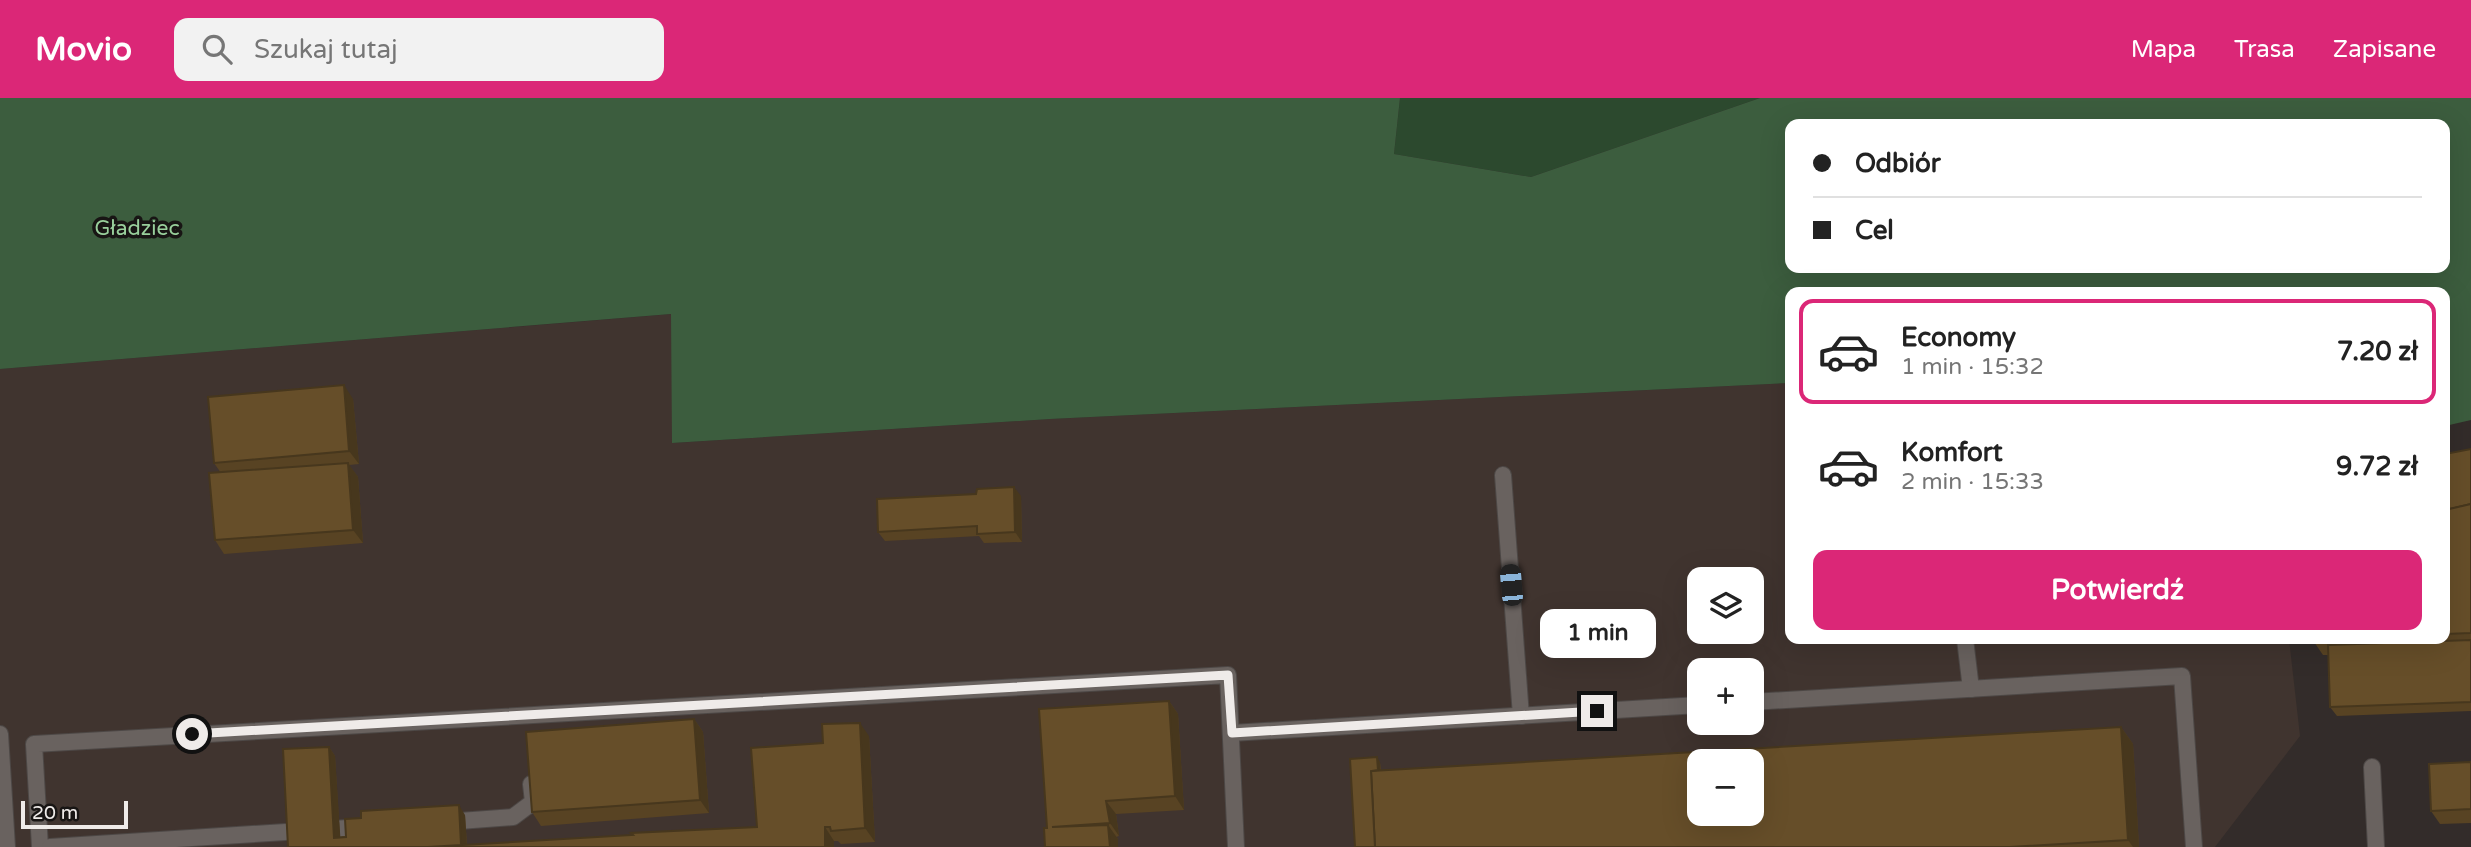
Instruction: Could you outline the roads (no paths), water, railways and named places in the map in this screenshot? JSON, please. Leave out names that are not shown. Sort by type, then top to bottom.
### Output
[{"type":"lane","points":[[1503,475],[1521,716]]},
{"type":"lane","points":[[1966,644],[1971,689]]},
{"type":"lane","points":[[40,847],[34,744],[526,721],[1228,675],[1236,847]]},
{"type":"lane","points":[[1764,701],[2182,676],[2194,847]]},
{"type":"lane","points":[[1232,733],[1687,706]]},
{"type":"lane","points":[[0,734],[7,847]]},
{"type":"lane","points":[[432,822],[513,817],[533,802],[530,765]]},
{"type":"lane","points":[[2372,767],[2376,847]]},
{"type":"lane","points":[[50,847],[377,826]]},
{"type":"park label","name":"Gładziec","points":[[137,228]]}]
